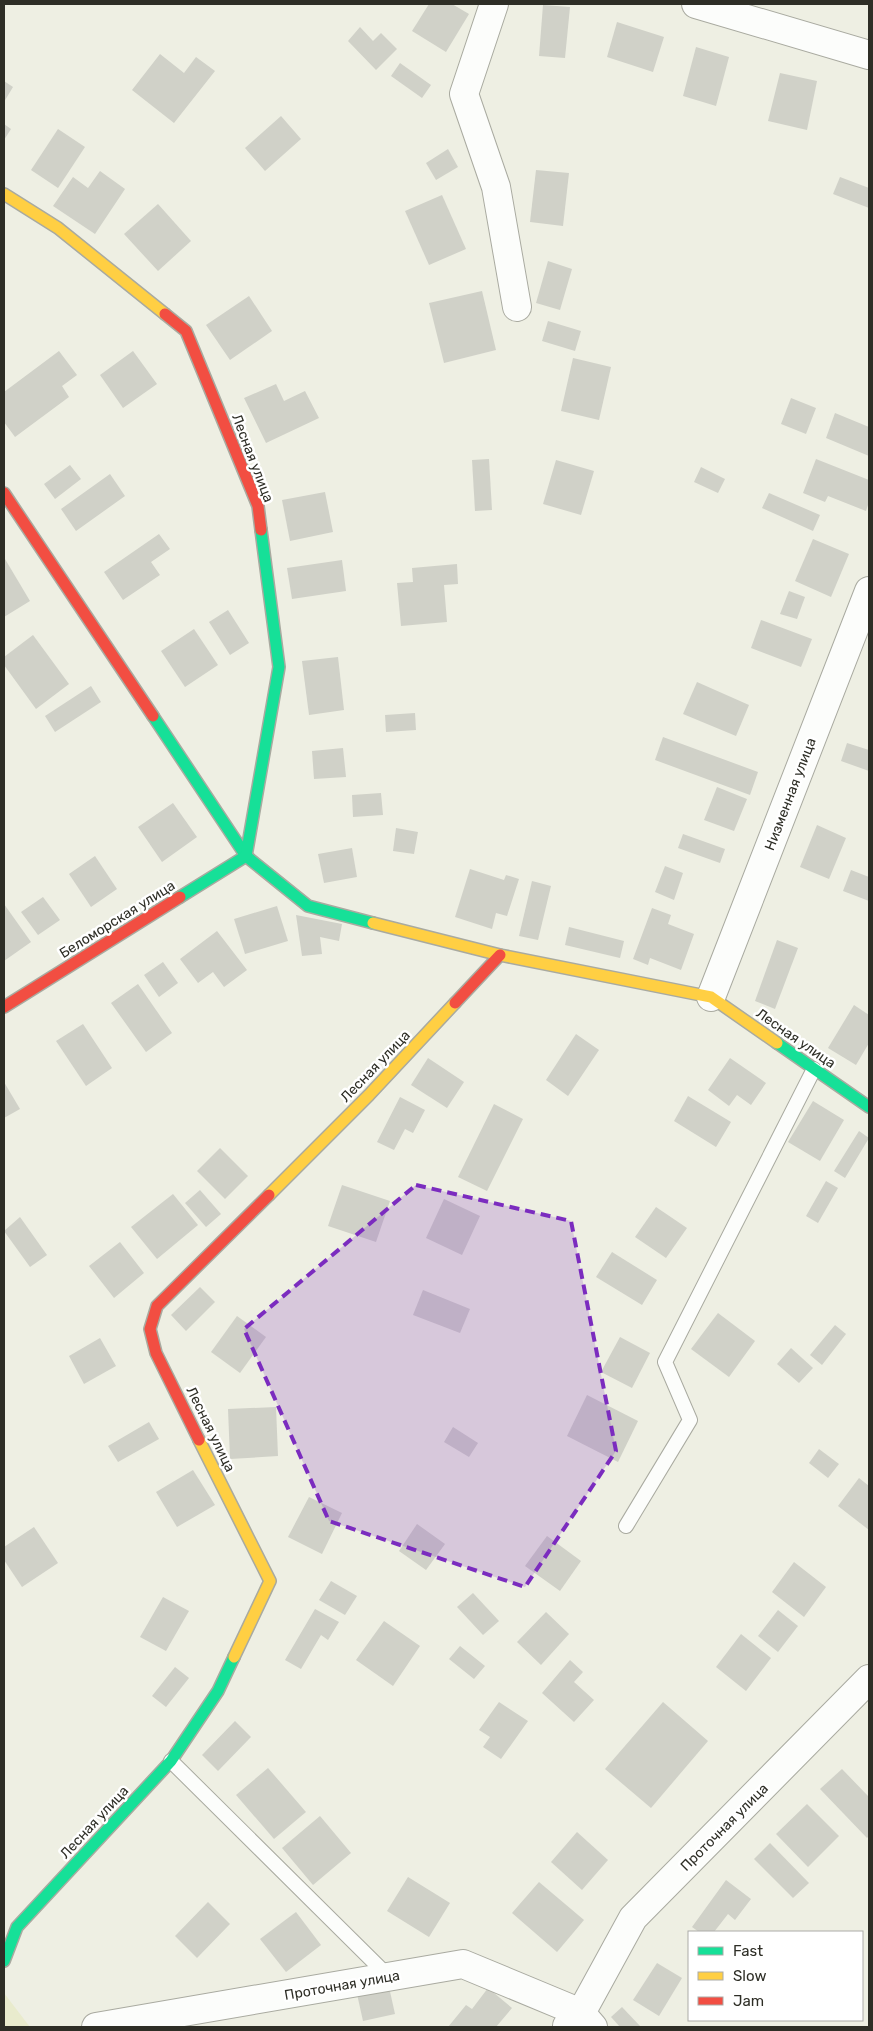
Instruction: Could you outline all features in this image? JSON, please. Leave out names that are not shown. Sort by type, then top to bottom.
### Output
[{"type":"street","points":[[494,4],[464,94],[496,187],[517,307]]},
{"type":"street","points":[[696,4],[869,55]]},
{"type":"street","name":"Лесная улица","points":[[4,194],[58,228],[186,331],[258,506],[279,667],[246,856]]},
{"type":"street","name":"Лесная улица","points":[[4,493],[246,856],[308,906],[500,955],[712,997],[869,1107]]},
{"type":"street","name":"Низменная улица","points":[[712,997],[869,591]]},
{"type":"street","name":"Беломорская улица","points":[[4,1007],[246,856]]},
{"type":"street","name":"Лесная улица","points":[[4,1961],[17,1927],[171,1761],[218,1691],[270,1581],[156,1353],[150,1329],[157,1306],[369,1095],[500,955]]},
{"type":"street","name":"Проточная улица","points":[[96,2027],[463,1964],[580,2023],[633,1918],[869,1679]]},
{"type":"lane","points":[[626,1526],[690,1420],[665,1362],[814,1069]]},
{"type":"lane","points":[[171,1761],[389,1977]]},
{"type":"highlighted area","points":[[416,1185],[571,1221],[616,1451],[525,1587],[329,1521],[244,1329]]},
{"type":"green space","points":[[4,1993],[30,2027],[4,2027]]},
{"type":"building","points":[[429,4],[452,4],[469,14],[446,52],[412,31]]},
{"type":"building","points":[[543,5],[570,7],[565,58],[539,56]]},
{"type":"building","points":[[617,22],[664,37],[653,72],[607,57]]},
{"type":"building","points":[[360,27],[373,41],[381,33],[397,49],[376,70],[348,41]]},
{"type":"building","points":[[696,47],[729,57],[716,106],[683,96]]},
{"type":"building","points":[[160,54],[184,73],[196,57],[215,71],[174,123],[132,90]]},
{"type":"building","points":[[400,63],[431,85],[422,98],[391,76]]},
{"type":"building","points":[[780,73],[817,81],[807,130],[768,121]]},
{"type":"building","points":[[4,81],[13,87],[4,102]]},
{"type":"building","points":[[281,116],[301,139],[265,171],[245,148]]},
{"type":"building","points":[[4,124],[11,129],[4,140]]},
{"type":"building","points":[[58,129],[85,147],[58,188],[31,170]]},
{"type":"building","points":[[448,149],[458,167],[436,180],[426,163]]},
{"type":"building","points":[[536,170],[569,173],[563,226],[530,222]]},
{"type":"building","points":[[100,171],[125,189],[95,234],[53,206],[73,177],[88,188]]},
{"type":"building","points":[[840,177],[869,188],[869,208],[833,194]]},
{"type":"building","points":[[442,195],[466,249],[429,265],[405,211]]},
{"type":"building","points":[[158,204],[191,241],[158,271],[124,234]]},
{"type":"building","points":[[548,261],[572,269],[560,310],[536,303]]},
{"type":"building","points":[[482,291],[496,350],[444,363],[429,303]]},
{"type":"building","points":[[249,296],[272,331],[230,360],[206,325]]},
{"type":"building","points":[[548,321],[581,331],[575,351],[542,341]]},
{"type":"building","points":[[59,351],[77,375],[62,386],[69,397],[15,437],[4,422],[4,392]]},
{"type":"building","points":[[133,351],[157,384],[123,408],[100,375]]},
{"type":"building","points":[[573,358],[611,367],[599,420],[561,411]]},
{"type":"building","points":[[276,384],[284,401],[305,391],[319,418],[266,443],[244,398]]},
{"type":"building","points":[[791,398],[816,408],[806,434],[781,424]]},
{"type":"building","points":[[835,413],[869,427],[869,456],[826,438]]},
{"type":"building","points":[[489,459],[492,510],[475,511],[472,460]]},
{"type":"building","points":[[816,459],[869,480],[869,502],[866,511],[828,496],[825,502],[803,493]]},
{"type":"building","points":[[556,460],[594,471],[581,515],[543,504]]},
{"type":"building","points":[[70,465],[81,479],[55,499],[44,484]]},
{"type":"building","points":[[701,467],[725,479],[718,493],[694,482]]},
{"type":"building","points":[[110,474],[125,496],[76,531],[61,509]]},
{"type":"building","points":[[325,492],[333,532],[290,541],[282,500]]},
{"type":"building","points":[[769,493],[820,515],[813,531],[762,508]]},
{"type":"building","points":[[159,534],[170,549],[151,562],[160,575],[123,600],[104,572]]},
{"type":"building","points":[[813,539],[849,554],[831,597],[795,581]]},
{"type":"building","points":[[4,560],[30,601],[4,617]]},
{"type":"building","points":[[342,560],[346,591],[292,599],[287,568]]},
{"type":"building","points":[[457,564],[458,584],[444,585],[447,622],[401,626],[397,583],[413,582],[412,568]]},
{"type":"building","points":[[789,591],[805,597],[797,619],[780,614]]},
{"type":"building","points":[[228,610],[249,643],[230,655],[209,622]]},
{"type":"building","points":[[761,620],[812,639],[801,667],[751,648]]},
{"type":"building","points":[[194,629],[218,665],[185,687],[161,651]]},
{"type":"building","points":[[33,635],[69,684],[36,709],[4,665],[4,657]]},
{"type":"building","points":[[338,657],[344,710],[309,715],[302,661]]},
{"type":"building","points":[[697,682],[749,705],[736,736],[683,714]]},
{"type":"building","points":[[91,686],[101,702],[55,732],[45,716]]},
{"type":"building","points":[[415,713],[416,730],[386,732],[385,715]]},
{"type":"building","points":[[663,737],[758,772],[750,795],[655,760]]},
{"type":"building","points":[[847,743],[869,750],[869,771],[841,761]]},
{"type":"building","points":[[343,748],[346,777],[314,779],[312,751]]},
{"type":"building","points":[[717,787],[747,799],[734,831],[704,820]]},
{"type":"building","points":[[381,793],[383,815],[353,817],[352,795]]},
{"type":"building","points":[[173,803],[197,837],[162,862],[138,827]]},
{"type":"building","points":[[817,825],[846,838],[829,879],[800,867]]},
{"type":"building","points":[[396,828],[418,832],[414,854],[393,851]]},
{"type":"building","points":[[683,834],[725,849],[720,863],[678,848]]},
{"type":"building","points":[[352,848],[357,877],[324,883],[318,854]]},
{"type":"building","points":[[95,856],[117,889],[91,907],[69,874]]},
{"type":"building","points":[[665,866],[683,873],[674,900],[655,892]]},
{"type":"building","points":[[470,869],[504,880],[506,875],[519,879],[507,916],[496,913],[492,929],[455,917]]},
{"type":"building","points":[[851,870],[869,877],[869,901],[843,891]]},
{"type":"building","points":[[532,881],[551,886],[538,940],[519,936]]},
{"type":"building","points":[[43,897],[60,920],[38,935],[21,912]]},
{"type":"building","points":[[4,904],[31,942],[4,961]]},
{"type":"building","points":[[277,906],[288,941],[245,954],[234,919]]},
{"type":"building","points":[[652,908],[671,915],[668,924],[694,934],[681,970],[650,958],[648,965],[633,959]]},
{"type":"building","points":[[296,915],[342,924],[339,941],[320,937],[322,954],[302,956]]},
{"type":"building","points":[[569,927],[624,941],[620,958],[565,945]]},
{"type":"building","points":[[217,931],[247,970],[224,987],[213,972],[198,983],[180,959]]},
{"type":"building","points":[[777,940],[798,948],[775,1009],[755,1001]]},
{"type":"building","points":[[163,962],[178,983],[159,997],[144,975]]},
{"type":"building","points":[[138,984],[172,1033],[146,1052],[111,1003]]},
{"type":"building","points":[[854,1005],[869,1015],[869,1043],[856,1065],[828,1048]]},
{"type":"building","points":[[83,1024],[112,1068],[86,1086],[56,1041]]},
{"type":"building","points":[[576,1034],[599,1050],[568,1096],[546,1080]]},
{"type":"building","points":[[428,1058],[464,1082],[447,1108],[411,1085]]},
{"type":"building","points":[[730,1058],[766,1083],[751,1105],[737,1095],[729,1106],[708,1090]]},
{"type":"building","points":[[4,1082],[20,1109],[4,1118]]},
{"type":"building","points":[[688,1096],[731,1122],[716,1147],[674,1121]]},
{"type":"building","points":[[400,1097],[425,1110],[413,1133],[405,1129],[394,1150],[377,1142]]},
{"type":"building","points":[[813,1101],[844,1120],[820,1161],[788,1142]]},
{"type":"building","points":[[494,1104],[523,1119],[487,1191],[458,1177]]},
{"type":"building","points":[[859,1131],[869,1138],[845,1178],[834,1171]]},
{"type":"building","points":[[220,1148],[248,1176],[225,1199],[197,1171]]},
{"type":"building","points":[[826,1181],[838,1188],[818,1223],[806,1216]]},
{"type":"building","points":[[342,1185],[390,1201],[376,1242],[328,1226]]},
{"type":"building","points":[[200,1190],[221,1214],[206,1227],[185,1203]]},
{"type":"building","points":[[173,1194],[198,1225],[157,1259],[131,1227]]},
{"type":"building","points":[[444,1199],[480,1216],[462,1255],[426,1238]]},
{"type":"building","points":[[656,1207],[687,1228],[666,1258],[635,1237]]},
{"type":"building","points":[[20,1217],[47,1255],[30,1267],[4,1231]]},
{"type":"building","points":[[120,1242],[144,1273],[114,1298],[89,1266]]},
{"type":"building","points":[[612,1252],[657,1280],[642,1305],[596,1277]]},
{"type":"building","points":[[200,1287],[215,1302],[186,1331],[171,1315]]},
{"type":"building","points":[[423,1290],[470,1309],[460,1333],[413,1315]]},
{"type":"building","points":[[718,1313],[755,1341],[729,1377],[691,1349]]},
{"type":"building","points":[[237,1316],[266,1337],[240,1373],[211,1352]]},
{"type":"building","points":[[835,1325],[846,1334],[822,1365],[810,1355]]},
{"type":"building","points":[[620,1337],[650,1353],[632,1388],[601,1372]]},
{"type":"building","points":[[100,1338],[116,1366],[84,1384],[69,1356]]},
{"type":"building","points":[[791,1348],[813,1368],[799,1383],[777,1364]]},
{"type":"building","points":[[587,1395],[638,1421],[618,1462],[567,1436]]},
{"type":"building","points":[[276,1407],[278,1456],[230,1459],[228,1409]]},
{"type":"building","points":[[149,1422],[159,1439],[118,1462],[108,1446]]},
{"type":"building","points":[[453,1427],[478,1443],[469,1457],[444,1442]]},
{"type":"building","points":[[819,1449],[839,1464],[828,1478],[809,1463]]},
{"type":"building","points":[[193,1470],[215,1505],[177,1527],[156,1492]]},
{"type":"building","points":[[859,1478],[869,1486],[869,1530],[838,1506]]},
{"type":"building","points":[[309,1497],[342,1513],[322,1554],[288,1537]]},
{"type":"building","points":[[417,1524],[445,1544],[426,1570],[399,1551]]},
{"type":"building","points":[[34,1527],[58,1563],[22,1587],[4,1560],[4,1547]]},
{"type":"building","points":[[547,1536],[581,1561],[560,1591],[525,1566]]},
{"type":"building","points":[[794,1562],[826,1587],[804,1617],[772,1592]]},
{"type":"building","points":[[331,1581],[357,1596],[345,1615],[319,1600]]},
{"type":"building","points":[[473,1593],[499,1621],[483,1635],[457,1607]]},
{"type":"building","points":[[163,1597],[189,1611],[166,1651],[140,1637]]},
{"type":"building","points":[[315,1609],[339,1622],[328,1640],[321,1635],[301,1669],[285,1660]]},
{"type":"building","points":[[778,1610],[798,1626],[778,1652],[758,1636]]},
{"type":"building","points":[[546,1612],[569,1634],[541,1665],[517,1642]]},
{"type":"building","points":[[384,1621],[420,1646],[393,1686],[356,1660]]},
{"type":"building","points":[[741,1634],[771,1658],[746,1691],[716,1667]]},
{"type":"building","points":[[460,1646],[485,1666],[474,1679],[449,1659]]},
{"type":"building","points":[[570,1660],[583,1672],[574,1682],[594,1700],[574,1722],[542,1693]]},
{"type":"building","points":[[175,1667],[189,1678],[166,1707],[152,1696]]},
{"type":"building","points":[[499,1702],[528,1721],[501,1759],[483,1747],[490,1737],[479,1730]]},
{"type":"building","points":[[663,1702],[708,1741],[651,1808],[605,1769]]},
{"type":"building","points":[[235,1721],[251,1737],[218,1771],[202,1755]]},
{"type":"building","points":[[268,1768],[306,1812],[274,1839],[236,1795]]},
{"type":"building","points":[[842,1769],[869,1797],[869,1836],[867,1838],[820,1789]]},
{"type":"building","points":[[807,1804],[839,1836],[808,1867],[776,1834]]},
{"type":"building","points":[[320,1816],[351,1853],[313,1885],[282,1848]]},
{"type":"building","points":[[577,1832],[608,1860],[582,1890],[551,1862]]},
{"type":"building","points":[[770,1843],[809,1883],[793,1898],[754,1859]]},
{"type":"building","points":[[408,1877],[450,1903],[429,1937],[387,1911]]},
{"type":"building","points":[[726,1880],[751,1899],[735,1920],[728,1914],[715,1931],[698,1931],[692,1927]]},
{"type":"building","points":[[539,1882],[584,1920],[557,1952],[512,1913]]},
{"type":"building","points":[[208,1902],[230,1924],[197,1958],[175,1936]]},
{"type":"building","points":[[296,1912],[321,1945],[286,1972],[260,1939]]},
{"type":"building","points":[[657,1963],[682,1978],[659,2016],[633,2000]]},
{"type":"building","points":[[389,1987],[395,2014],[363,2021],[357,1994]]},
{"type":"building","points":[[488,1988],[512,2008],[496,2027],[448,2027],[466,2005],[472,2009]]},
{"type":"building","points":[[622,2007],[641,2027],[620,2027],[611,2017]]},
{"type":"traffic: fast","points":[[180,897],[246,856],[279,667],[261,530]]},
{"type":"traffic: fast","points":[[153,716],[246,856],[308,906],[373,923]]},
{"type":"traffic: fast","points":[[777,1043],[869,1107]]},
{"type":"traffic: fast","points":[[4,1961],[17,1927],[171,1761],[218,1691],[234,1657]]},
{"type":"traffic: slow","points":[[4,194],[58,228],[165,314]]},
{"type":"traffic: slow","points":[[373,923],[500,955],[711,997],[777,1043]]},
{"type":"traffic: slow","points":[[269,1195],[369,1095],[455,1003]]},
{"type":"traffic: slow","points":[[199,1440],[270,1581],[234,1657]]},
{"type":"traffic: jam","points":[[165,314],[186,331],[258,506],[261,530]]},
{"type":"traffic: jam","points":[[4,493],[153,716]]},
{"type":"traffic: jam","points":[[4,1007],[180,897]]},
{"type":"traffic: jam","points":[[455,1003],[500,955]]},
{"type":"traffic: jam","points":[[199,1440],[156,1353],[150,1329],[157,1306],[269,1195]]}]
